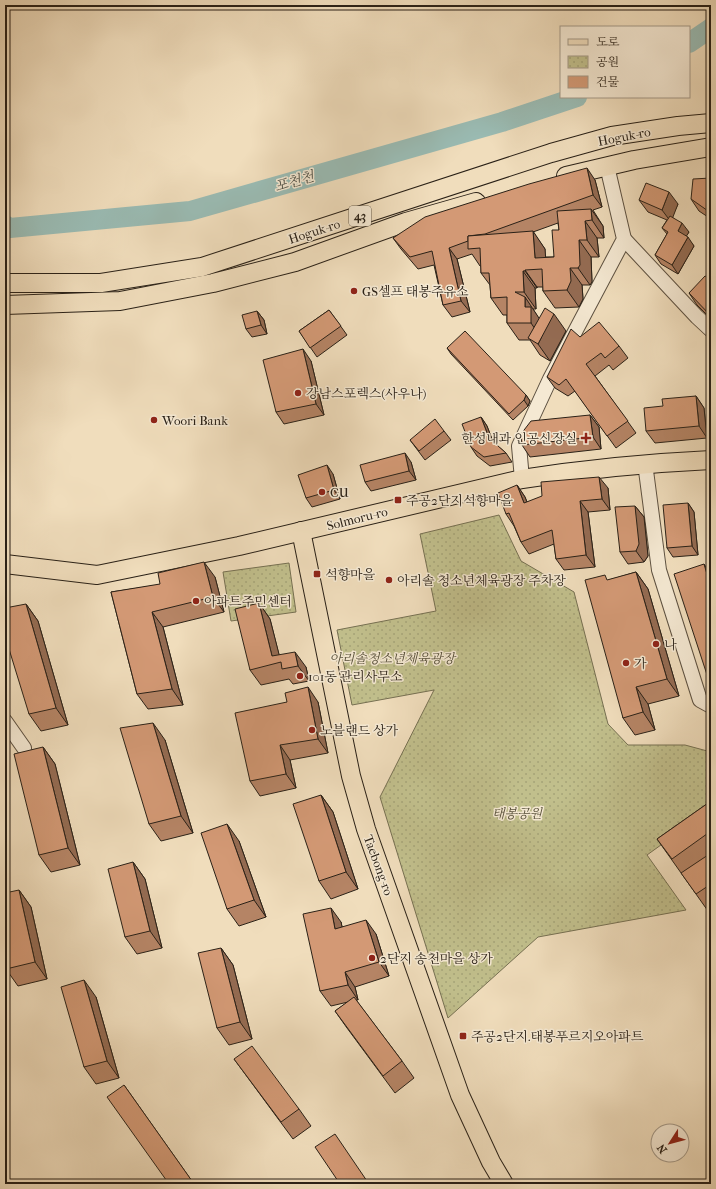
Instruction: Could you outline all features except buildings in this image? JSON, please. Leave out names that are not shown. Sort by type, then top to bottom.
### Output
[{"type":"main road","name":"Hoguk-ro","points":[[5,283],[101,283],[202,267],[551,153],[612,136],[678,126],[711,123]]},
{"type":"main road","name":"Hoguk-ro","points":[[550,180],[634,160],[711,147]]},
{"type":"main road","name":"Hoguk-ro","points":[[5,305],[120,301],[213,283],[294,262],[406,222],[490,198]]},
{"type":"main road","name":"Solmoru-ro","points":[[5,564],[97,575],[301,531],[522,479],[557,473],[646,463],[711,460]]},
{"type":"main road","name":"Taebong-ro","points":[[301,531],[351,776],[366,829],[460,1095],[491,1162],[504,1184]]},
{"type":"street","points":[[607,166],[624,239],[711,330]]},
{"type":"street","points":[[522,479],[519,446],[550,379],[624,239]]},
{"type":"street","points":[[646,463],[659,570],[705,703]]},
{"type":"street","points":[[5,721],[24,748]]},
{"type":"green space","name":"태봉공원","points":[[499,515],[521,561],[574,592],[608,724],[628,745],[685,745],[711,752],[711,809],[647,855],[686,910],[538,937],[448,1018],[380,797],[434,690],[352,705],[337,630],[436,611],[420,534]]},
{"type":"green space","points":[[289,563],[296,612],[231,621],[223,572]]},
{"type":"waterway","name":"포천천","points":[[690,42],[711,28]]},
{"type":"waterway","name":"포천천","points":[[5,225],[10,228],[190,211],[502,122],[574,98]]},
{"type":"place","name":"GS셀프 태봉주유소","points":[[354,291]]},
{"type":"place","name":"강남스포렉스(사우나)","points":[[298,393]]},
{"type":"place","name":"Woori Bank","points":[[154,420]]},
{"type":"place","name":"한성내과 인공신장실","points":[[586,438]]},
{"type":"place","name":"CU","points":[[322,492]]},
{"type":"place","name":"주공2단지석향마을","points":[[398,500]]},
{"type":"place","name":"석향마을","points":[[317,574]]},
{"type":"place","name":"아리솔 청소년체육광장 주차장","points":[[389,580]]},
{"type":"place","name":"아파트주민센터","points":[[196,601]]},
{"type":"place","name":"나","points":[[656,644]]},
{"type":"place","name":"가","points":[[626,663]]},
{"type":"place","name":"101동 관리사무소","points":[[300,676]]},
{"type":"place","name":"노블랜드 상가","points":[[312,730]]},
{"type":"place","name":"2단지 송천마을 상가","points":[[372,958]]},
{"type":"place","name":"주공2단지.태봉푸르지오아파트","points":[[463,1036]]},
{"type":"park label","name":"아리솔청소년체육광장","points":[[392,658]]}]
